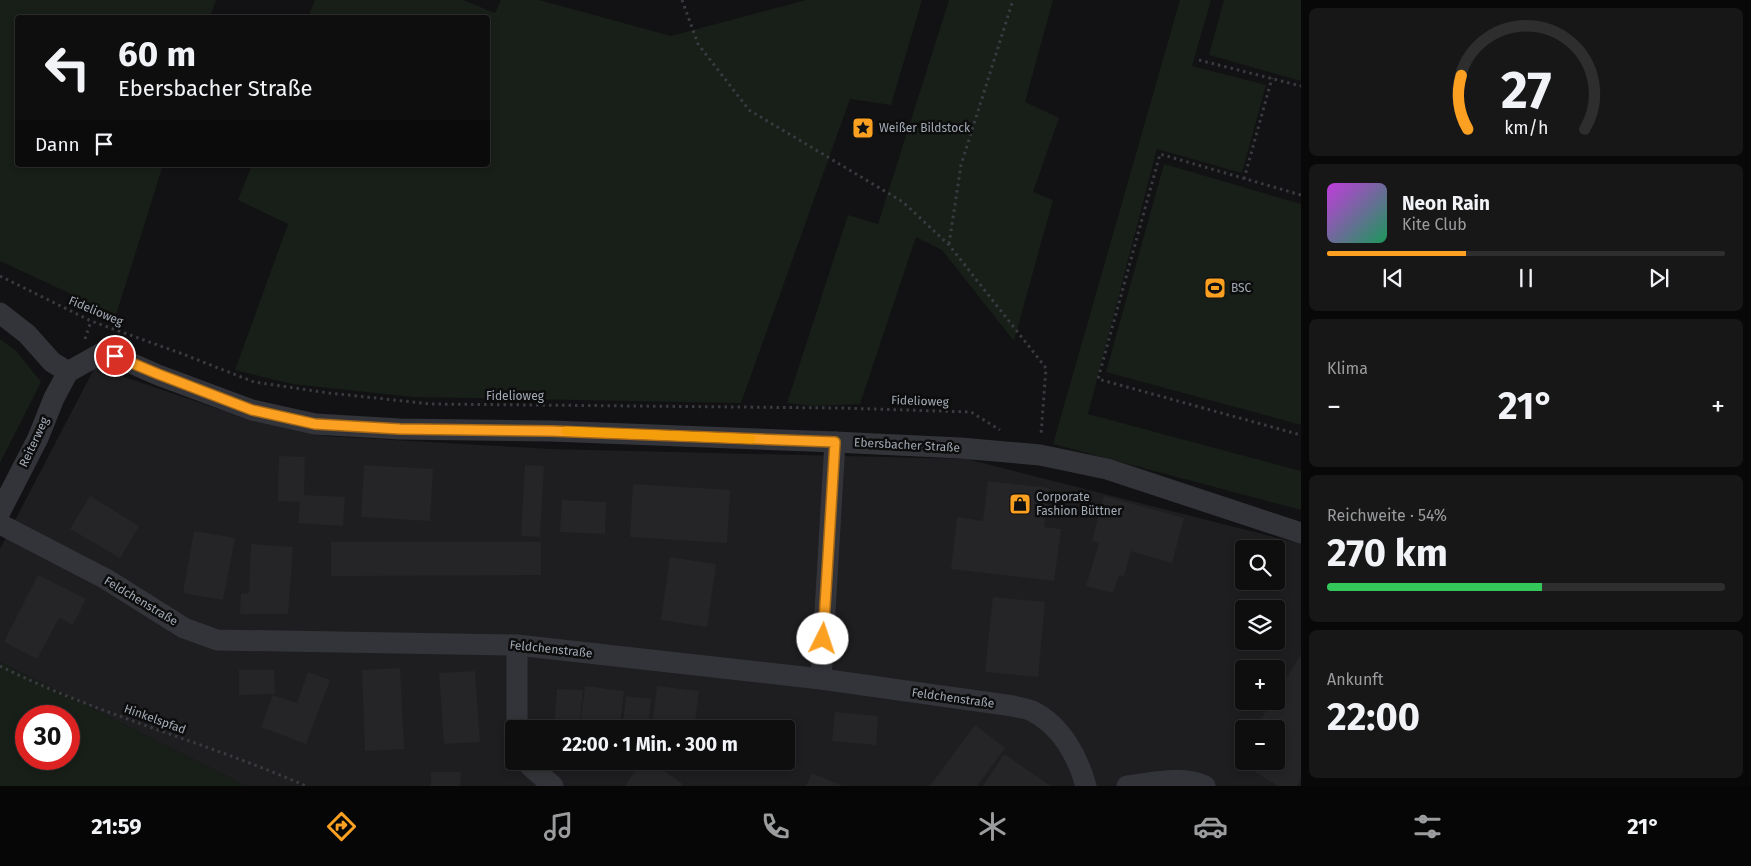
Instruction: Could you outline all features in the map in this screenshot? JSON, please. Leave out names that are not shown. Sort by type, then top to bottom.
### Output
[{"type":"street","points":[[0,313],[27,334],[52,362],[68,372]]},
{"type":"street","name":"Ebersbacher Straße","points":[[68,372],[100,354],[115,356],[252,410],[315,424],[400,429],[551,431],[835,442],[960,448],[1040,455],[1107,469],[1301,532]]},
{"type":"street","name":"Reiterweg","points":[[0,512],[38,438],[54,398],[68,372]]},
{"type":"street","points":[[820,679],[835,442]]},
{"type":"street","name":"Feldchenstraße","points":[[0,524],[106,579],[184,628],[217,640],[517,645],[820,679],[1013,706],[1032,711],[1048,722],[1063,737],[1075,755],[1086,786]]},
{"type":"street","points":[[517,645],[517,720]]},
{"type":"street","points":[[534,770],[552,786]]},
{"type":"street","points":[[1128,786],[1179,780],[1206,786]]},
{"type":"path","points":[[682,0],[698,44],[749,110],[903,202],[949,245],[1046,368],[1042,423]]},
{"type":"path","points":[[949,245],[961,165],[1013,0]]},
{"type":"path","points":[[1199,60],[1301,86]]},
{"type":"path","points":[[1244,179],[1272,78]]},
{"type":"path","points":[[1301,195],[1160,154],[1098,379],[1301,435]]},
{"type":"path","name":"Fidelioweg","points":[[0,276],[91,321],[254,382],[329,393],[431,404],[840,408],[971,412],[1002,431]]},
{"type":"path","name":"Hinkelspfad","points":[[0,666],[42,687],[266,769],[306,786]]},
{"type":"shaded area","points":[[0,0],[216,0],[211,15],[15,15],[15,167],[162,167],[116,315],[0,261]]},
{"type":"shaded area","points":[[315,0],[463,0],[495,13],[501,0],[539,0],[671,36],[806,0],[922,0],[891,105],[850,99],[741,403],[413,397],[292,384],[235,370],[288,224],[238,200],[251,167],[490,167],[490,15],[309,15]]},
{"type":"shaded area","points":[[949,0],[1053,0],[1025,102],[1059,118],[1033,192],[1053,200],[1014,341],[942,250],[916,237],[860,404],[814,406],[787,403],[848,215],[878,224]]},
{"type":"shaded area","points":[[1180,0],[1211,0],[1192,66],[1266,85],[1242,173],[1157,149],[1088,414],[1301,471],[1301,510],[1053,444]]},
{"type":"shaded area","points":[[1224,0],[1301,0],[1301,81],[1209,55]]},
{"type":"shaded area","name":"BSC","points":[[1164,164],[1301,204],[1301,425],[1106,372]]},
{"type":"shaded area","points":[[0,339],[16,351],[41,382],[0,463]]},
{"type":"shaded area","points":[[95,367],[257,422],[325,436],[550,449],[967,459],[1301,544],[1301,786],[246,786],[0,662],[0,549]]},
{"type":"shaded area","points":[[0,662],[246,786],[0,786]]},
{"type":"building","points":[[279,456],[305,457],[304,495],[345,497],[343,526],[298,523],[300,502],[278,501]]},
{"type":"building","points":[[364,465],[433,469],[430,521],[361,517]]},
{"type":"building","points":[[525,465],[544,466],[540,537],[521,536]]},
{"type":"building","points":[[988,481],[1049,488],[1044,527],[1061,529],[1054,581],[951,569],[957,517],[983,521]]},
{"type":"building","points":[[633,484],[730,490],[727,543],[630,537]]},
{"type":"building","points":[[90,496],[139,526],[120,558],[70,529]]},
{"type":"building","points":[[1104,496],[1184,518],[1172,563],[1131,551],[1124,576],[1119,575],[1113,593],[1086,586],[1099,543],[1092,541]]},
{"type":"building","points":[[562,500],[606,502],[605,534],[560,532]]},
{"type":"building","points":[[194,531],[235,538],[223,600],[183,593]]},
{"type":"building","points":[[331,542],[541,542],[541,575],[331,576]]},
{"type":"building","points":[[251,544],[293,547],[288,614],[240,614],[241,594],[249,593]]},
{"type":"building","points":[[670,557],[716,564],[707,627],[661,620]]},
{"type":"building","points":[[38,575],[86,599],[73,625],[59,618],[37,659],[4,642]]},
{"type":"building","points":[[993,597],[1045,602],[1038,677],[985,672]]},
{"type":"building","points":[[1301,654],[1301,779],[1297,786],[1278,786],[1252,770],[1285,770],[1285,720],[1260,720],[1267,710],[1285,710],[1285,680]]},
{"type":"building","points":[[400,668],[404,749],[365,751],[362,670]]},
{"type":"building","points":[[239,670],[274,670],[275,694],[239,695]]},
{"type":"building","points":[[475,671],[480,742],[444,744],[439,673]]},
{"type":"building","points":[[308,672],[330,680],[306,744],[261,727],[273,695],[297,703]]},
{"type":"building","points":[[585,686],[624,691],[620,720],[581,720]]},
{"type":"building","points":[[657,686],[699,691],[695,720],[653,720]]},
{"type":"building","points":[[557,689],[583,690],[580,720],[555,720]]},
{"type":"building","points":[[626,696],[651,699],[649,720],[624,720]]},
{"type":"building","points":[[835,712],[878,716],[876,745],[832,741]]},
{"type":"building","points":[[975,725],[1005,748],[977,786],[930,786]]},
{"type":"building","points":[[1004,754],[1051,786],[983,786]]},
{"type":"building","points":[[636,770],[663,770],[683,784],[681,786],[625,786]]},
{"type":"building","points":[[431,772],[461,772],[460,786],[431,786]]},
{"type":"building","points":[[812,773],[843,786],[806,786]]},
{"type":"slow traffic","points":[[566,431],[751,439]]},
{"type":"place","name":"Weißer Bildstock","points":[[863,128]]},
{"type":"place","name":"BSC","points":[[1215,288]]},
{"type":"place","name":"Corporate Fashion Büttner","points":[[1020,504]]},
{"type":"route","points":[[115,356],[252,410],[315,424],[400,429],[551,431],[835,442],[823,639]]}]
